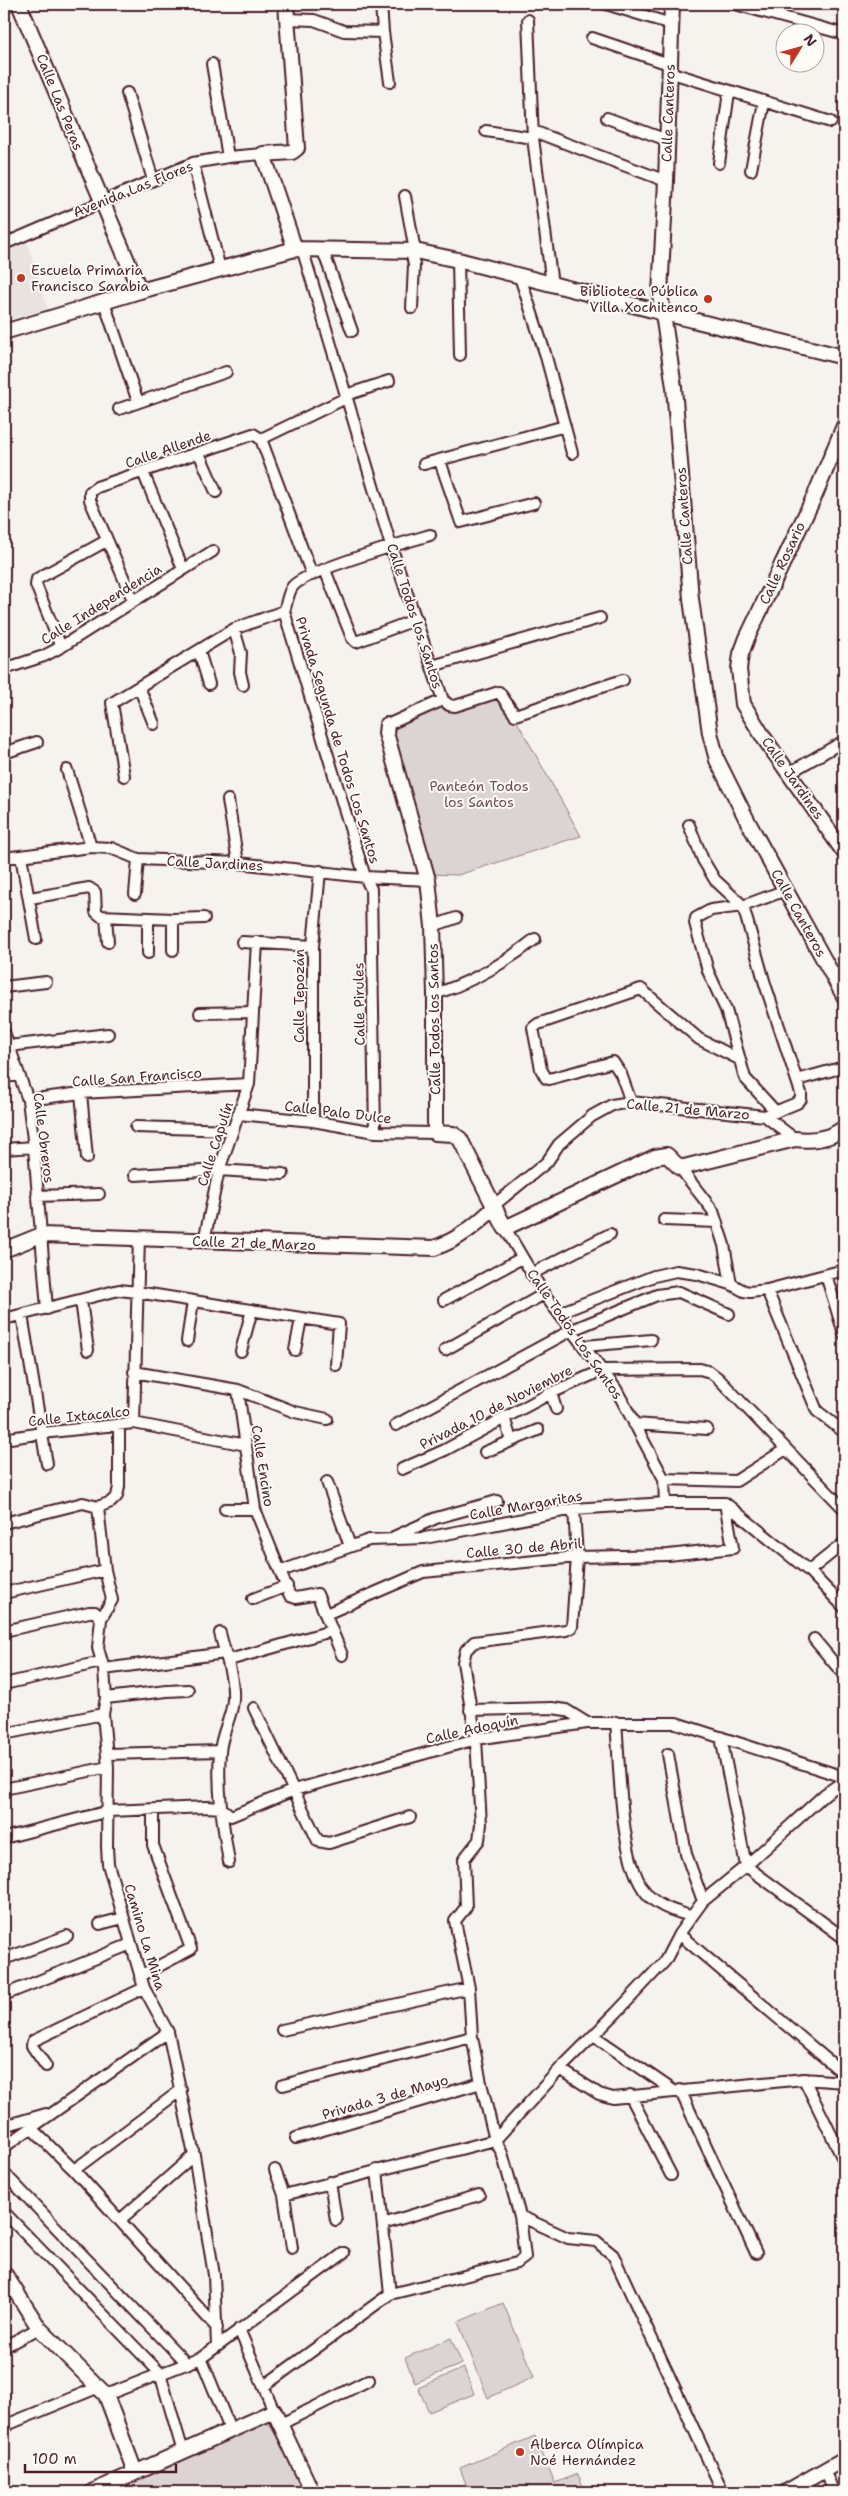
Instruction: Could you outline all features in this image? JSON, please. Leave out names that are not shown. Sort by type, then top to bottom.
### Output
[{"type":"street","name":"Calle Las Peras","points":[[19,4],[140,291]]},
{"type":"street","points":[[286,4],[287,19],[314,20],[344,31],[383,32]]},
{"type":"street","points":[[381,4],[390,82]]},
{"type":"street","points":[[606,4],[671,24]]},
{"type":"street","name":"Calle Canteros","points":[[672,4],[660,294],[674,387],[691,599],[710,734],[717,760],[844,996]]},
{"type":"street","points":[[735,4],[748,5],[844,34]]},
{"type":"street","name":"Avenida Las Flores","points":[[4,244],[193,163],[228,157],[296,150],[287,19]]},
{"type":"street","points":[[528,20],[533,134],[552,285]]},
{"type":"street","points":[[592,38],[729,92],[831,122]]},
{"type":"street","points":[[212,64],[228,157]]},
{"type":"street","points":[[719,163],[729,92]]},
{"type":"street","points":[[127,93],[153,180]]},
{"type":"street","points":[[751,170],[764,102]]},
{"type":"street","points":[[607,118],[667,140]]},
{"type":"street","points":[[486,130],[533,134],[666,181]]},
{"type":"street","points":[[263,154],[299,248]]},
{"type":"street","points":[[193,163],[220,269]]},
{"type":"street","points":[[405,196],[414,265],[412,308]]},
{"type":"street","points":[[4,332],[140,291],[299,248],[322,248],[413,251],[458,260],[844,357]]},
{"type":"street","name":"Calle Todos los Santos","points":[[299,248],[392,546],[443,700],[387,725],[386,733],[428,880],[433,926],[435,994],[435,1133]]},
{"type":"street","points":[[322,248],[352,331]]},
{"type":"street","points":[[458,260],[460,355]]},
{"type":"street","points":[[520,277],[545,352],[572,453]]},
{"type":"street","points":[[104,302],[138,402]]},
{"type":"street","points":[[119,409],[226,372]]},
{"type":"street","name":"Calle Allende","points":[[106,541],[90,500],[90,492],[97,486],[199,453],[258,437],[346,397],[389,381]]},
{"type":"street","points":[[424,464],[565,426]]},
{"type":"street","name":"Calle Rosario","points":[[743,704],[740,687],[741,654],[844,426]]},
{"type":"street","points":[[258,437],[312,575]]},
{"type":"street","points":[[199,453],[216,492]]},
{"type":"street","points":[[440,461],[461,522],[534,503]]},
{"type":"street","points":[[143,472],[184,569]]},
{"type":"street","points":[[124,776],[112,703],[234,629],[284,611],[293,586],[312,575],[392,546],[430,535]]},
{"type":"street","points":[[61,647],[36,585],[37,578],[106,541],[133,600]]},
{"type":"street","name":"Calle Independencia","points":[[4,669],[44,656],[61,647],[133,600],[214,551]]},
{"type":"street","points":[[325,570],[352,638],[356,642],[417,619]]},
{"type":"street","name":"Privada Segunda de Todos Los Santos","points":[[284,611],[366,878]]},
{"type":"street","points":[[432,666],[600,618]]},
{"type":"street","points":[[234,629],[240,653],[240,672],[243,685]]},
{"type":"street","points":[[199,651],[209,684]]},
{"type":"street","points":[[443,700],[449,706],[455,706],[499,692],[515,715],[623,680]]},
{"type":"street","points":[[139,687],[154,724]]},
{"type":"street","name":"Calle Jardines","points":[[743,704],[844,852]]},
{"type":"street","points":[[789,773],[844,741]]},
{"type":"street","points":[[4,753],[37,742]]},
{"type":"street","points":[[67,770],[91,847]]},
{"type":"street","points":[[228,800],[238,863]]},
{"type":"street","points":[[689,825],[703,860],[715,880],[743,906],[765,984],[797,1080],[801,1099],[797,1103],[766,1116]]},
{"type":"street","name":"Calle Jardines","points":[[4,858],[91,847],[111,848],[138,859],[238,863],[320,871],[366,878],[428,880]]},
{"type":"street","points":[[21,856],[36,939]]},
{"type":"street","points":[[135,894],[138,859]]},
{"type":"street","name":"Calle Tepozán","points":[[313,1121],[313,946],[320,871]]},
{"type":"street","name":"Calle Pirules","points":[[366,878],[371,889],[375,1132]]},
{"type":"street","points":[[30,898],[90,888],[95,892],[96,912],[106,917],[204,918]]},
{"type":"street","points":[[776,1112],[748,1084],[739,1059],[726,1010],[708,972],[696,918],[711,910],[743,906],[786,890]]},
{"type":"street","points":[[106,917],[108,942]]},
{"type":"street","points":[[148,918],[148,953]]},
{"type":"street","points":[[433,926],[456,918]]},
{"type":"street","points":[[173,919],[173,950]]},
{"type":"street","points":[[435,994],[468,983],[517,954],[535,939]]},
{"type":"street","points":[[242,942],[313,946]]},
{"type":"street","name":"Calle Capulín","points":[[204,1241],[218,1170],[249,1084],[257,942]]},
{"type":"street","points":[[4,987],[46,982]]},
{"type":"street","points":[[631,1102],[621,1074],[613,1062],[549,1079],[546,1078],[541,1069],[532,1032],[535,1025],[641,989],[699,1038],[739,1059]]},
{"type":"street","points":[[200,1013],[253,1012]]},
{"type":"street","name":"Calle Obreros","points":[[4,1032],[28,1100],[34,1147],[46,1310]]},
{"type":"street","points":[[9,1046],[108,1034]]},
{"type":"street","points":[[797,1080],[844,1067]]},
{"type":"street","points":[[4,1077],[20,1075]]},
{"type":"street","name":"Calle San Francisco","points":[[28,1100],[81,1093],[249,1084]]},
{"type":"street","points":[[81,1093],[87,1158]]},
{"type":"street","name":"Calle 21 de Marzo","points":[[4,1250],[41,1235],[139,1236],[204,1241],[434,1248],[450,1243],[472,1228],[547,1162],[560,1144],[592,1116],[612,1105],[631,1102],[766,1116],[795,1139]]},
{"type":"street","name":"Calle Palo Dulce","points":[[238,1114],[313,1121],[375,1132],[435,1133]]},
{"type":"street","points":[[136,1127],[232,1130]]},
{"type":"street","points":[[680,1168],[795,1139],[808,1140],[826,1137],[844,1128]]},
{"type":"street","name":"Calle Todos Los Santos","points":[[435,1133],[453,1134],[460,1139],[505,1228],[531,1274],[616,1389],[664,1480],[665,1503]]},
{"type":"street","points":[[4,1149],[34,1147]]},
{"type":"street","points":[[505,1228],[656,1157],[667,1155],[707,1202],[717,1222],[731,1284]]},
{"type":"street","points":[[135,1175],[218,1170],[283,1174]]},
{"type":"street","points":[[37,1196],[99,1194]]},
{"type":"street","points":[[664,1220],[717,1222]]},
{"type":"street","points":[[531,1274],[610,1234]]},
{"type":"street","points":[[134,1423],[136,1292],[139,1236]]},
{"type":"street","points":[[444,1300],[522,1258]]},
{"type":"street","points":[[559,1313],[654,1276],[676,1271],[697,1274],[731,1284],[744,1291],[768,1290],[844,1270]]},
{"type":"street","points":[[826,1274],[844,1334]]},
{"type":"street","points":[[4,1319],[46,1310],[118,1290],[136,1292],[339,1324],[336,1365]]},
{"type":"street","points":[[768,1290],[817,1410],[842,1426]]},
{"type":"street","points":[[396,1426],[572,1330],[657,1295],[679,1292],[729,1314]]},
{"type":"street","points":[[445,1350],[544,1294]]},
{"type":"street","points":[[81,1301],[88,1350]]},
{"type":"street","points":[[187,1341],[193,1301]]},
{"type":"street","points":[[241,1351],[252,1310]]},
{"type":"street","points":[[22,1315],[47,1464]]},
{"type":"street","points":[[295,1350],[300,1318]]},
{"type":"street","points":[[585,1346],[651,1340]]},
{"type":"street","points":[[603,1370],[700,1369],[710,1372],[844,1509]]},
{"type":"street","name":"Privada 10 de Noviembre","points":[[402,1469],[445,1450],[551,1393],[603,1370]]},
{"type":"street","points":[[134,1372],[238,1390],[295,1412],[326,1419]]},
{"type":"street","name":"Calle Encino","points":[[238,1390],[255,1509],[293,1598],[317,1594],[326,1614]]},
{"type":"street","points":[[551,1393],[556,1410]]},
{"type":"street","points":[[504,1417],[511,1440]]},
{"type":"street","name":"Calle Ixtacalco","points":[[4,1439],[42,1432],[56,1433],[134,1423],[246,1445]]},
{"type":"street","points":[[4,1523],[83,1504],[98,1507],[111,1502],[117,1496],[119,1424]]},
{"type":"street","points":[[634,1424],[707,1429]]},
{"type":"street","points":[[485,1452],[538,1430]]},
{"type":"street","points":[[664,1480],[736,1480],[786,1449]]},
{"type":"street","points":[[327,1482],[350,1546]]},
{"type":"street","points":[[281,1571],[369,1540],[393,1538],[436,1518],[497,1501]]},
{"type":"street","name":"Calle Margaritas","points":[[393,1538],[426,1538],[574,1509],[665,1503],[725,1504]]},
{"type":"street","points":[[725,1504],[809,1571],[844,1607]]},
{"type":"street","name":"Calle 30 de Abril","points":[[326,1614],[423,1572],[577,1557],[668,1554],[733,1548],[725,1504]]},
{"type":"street","name":"Camino La Mina","points":[[98,1507],[105,1570],[112,1600],[102,1619],[98,1648],[106,1698],[103,1714],[108,1754],[109,1811],[106,1847],[108,1864],[144,1988],[168,2032],[194,2156],[214,2275],[217,2345]]},
{"type":"street","points":[[224,1509],[255,1509]]},
{"type":"street","points":[[264,2386],[390,2294],[522,2260],[526,2253],[520,2216],[502,2152],[495,2140],[481,2083],[472,2037],[469,1988],[455,1922],[466,1907],[464,1859],[479,1840],[481,1824],[476,1739],[463,1662],[466,1650],[474,1642],[572,1628],[577,1557],[574,1509]]},
{"type":"street","points":[[809,1571],[844,1543]]},
{"type":"street","points":[[4,1592],[105,1570]]},
{"type":"street","points":[[253,1599],[287,1586]]},
{"type":"street","points":[[4,1631],[89,1612],[95,1612],[102,1619]]},
{"type":"street","points":[[326,1614],[331,1631],[342,1655]]},
{"type":"street","points":[[4,1684],[102,1665],[227,1657],[331,1631]]},
{"type":"street","points":[[220,1633],[227,1657],[232,1706],[225,1726],[220,1751],[221,1808],[229,1862]]},
{"type":"street","points":[[814,1639],[844,1675]]},
{"type":"street","points":[[106,1698],[188,1690]]},
{"type":"street","points":[[254,1708],[318,1842],[330,1842],[410,1817]]},
{"type":"street","points":[[470,1710],[552,1708],[566,1710],[587,1723]]},
{"type":"street","points":[[4,1734],[103,1714]]},
{"type":"street","points":[[616,1722],[625,1833],[631,1858],[645,1893],[668,1909],[690,1916]]},
{"type":"street","name":"Calle Adoquín","points":[[4,1838],[109,1811],[207,1807],[221,1808],[231,1816],[294,1790],[476,1739],[587,1723],[676,1723],[844,1777]]},
{"type":"street","points":[[721,1736],[746,1866],[844,1938]]},
{"type":"street","points":[[108,1754],[220,1751]]},
{"type":"street","points":[[668,1754],[686,1854],[703,1901]]},
{"type":"street","points":[[4,1789],[108,1767]]},
{"type":"street","points":[[284,2195],[495,2140],[664,1961],[690,1916],[703,1901],[746,1866],[825,1794],[842,1787]]},
{"type":"street","points":[[140,1976],[191,1949],[153,1845],[153,1810]]},
{"type":"street","points":[[100,1924],[123,1918]]},
{"type":"street","points":[[679,1934],[844,2074]]},
{"type":"street","points":[[4,1959],[67,1936]]},
{"type":"street","points":[[4,1995],[131,1944]]},
{"type":"street","points":[[46,2066],[31,2043],[144,1988]]},
{"type":"street","points":[[282,2030],[469,1988]]},
{"type":"street","points":[[4,2147],[168,2032]]},
{"type":"street","points":[[594,2036],[677,2091],[756,2253]]},
{"type":"street","points":[[283,2085],[472,2037]]},
{"type":"street","points":[[560,2069],[606,2097],[613,2098],[804,2079],[844,2082]]},
{"type":"street","points":[[804,2079],[844,2161]]},
{"type":"street","name":"Privada 3 de Mayo","points":[[296,2138],[481,2083]]},
{"type":"street","points":[[74,2170],[180,2090]]},
{"type":"street","points":[[630,2095],[671,2175]]},
{"type":"street","points":[[4,2126],[52,2112]]},
{"type":"street","points":[[31,2128],[74,2170],[217,2328]]},
{"type":"street","points":[[120,2220],[194,2156]]},
{"type":"street","points":[[275,2170],[284,2195],[292,2248]]},
{"type":"street","points":[[377,2170],[390,2294]]},
{"type":"street","points":[[4,2173],[187,2364]]},
{"type":"street","points":[[330,2182],[336,2220]]},
{"type":"street","points":[[383,2224],[479,2195]]},
{"type":"street","points":[[4,2212],[160,2374],[183,2452]]},
{"type":"street","points":[[520,2216],[568,2238],[596,2241],[613,2255],[723,2492]]},
{"type":"street","points":[[4,2426],[202,2358],[217,2345],[344,2254]]},
{"type":"street","points":[[4,2273],[38,2328],[103,2391],[135,2472]]},
{"type":"street","points":[[4,2347],[38,2328]]},
{"type":"street","points":[[240,2329],[279,2425],[312,2492]]},
{"type":"street","points":[[202,2358],[230,2429]]},
{"type":"street","points":[[279,2425],[369,2380]]},
{"type":"street","points":[[92,2492],[274,2411]]},
{"type":"street","points":[[786,2492],[803,2488],[824,2471],[844,2459]]},
{"type":"street","points":[[824,2471],[834,2492]]},
{"type":"shaded area","name":"Escuela Primaria Francisco Sarabia","points":[[25,236],[48,309],[5,321],[4,246]]},
{"type":"green space","name":"Panteón Todos los Santos","points":[[500,691],[581,836],[458,875],[428,874],[390,722],[443,700],[454,700]]},
{"type":"green space","points":[[503,2303],[534,2377],[488,2398],[458,2322]]},
{"type":"green space","points":[[451,2338],[462,2364],[415,2383],[405,2358]]},
{"type":"green space","points":[[464,2368],[474,2394],[429,2412],[418,2388]]},
{"type":"green space","points":[[266,2419],[309,2492],[110,2492]]},
{"type":"green space","name":"Alberca Olímpica Noé Hernández","points":[[535,2436],[555,2483],[578,2474],[585,2492],[469,2492],[460,2468]]},
{"type":"place","name":"Escuela Primaria Francisco Sarabia","points":[[21,278]]},
{"type":"place","name":"Biblioteca Pública Villa Xochitenco","points":[[708,299]]},
{"type":"place","name":"Alberca Olímpica Noé Hernández","points":[[520,2452]]}]
